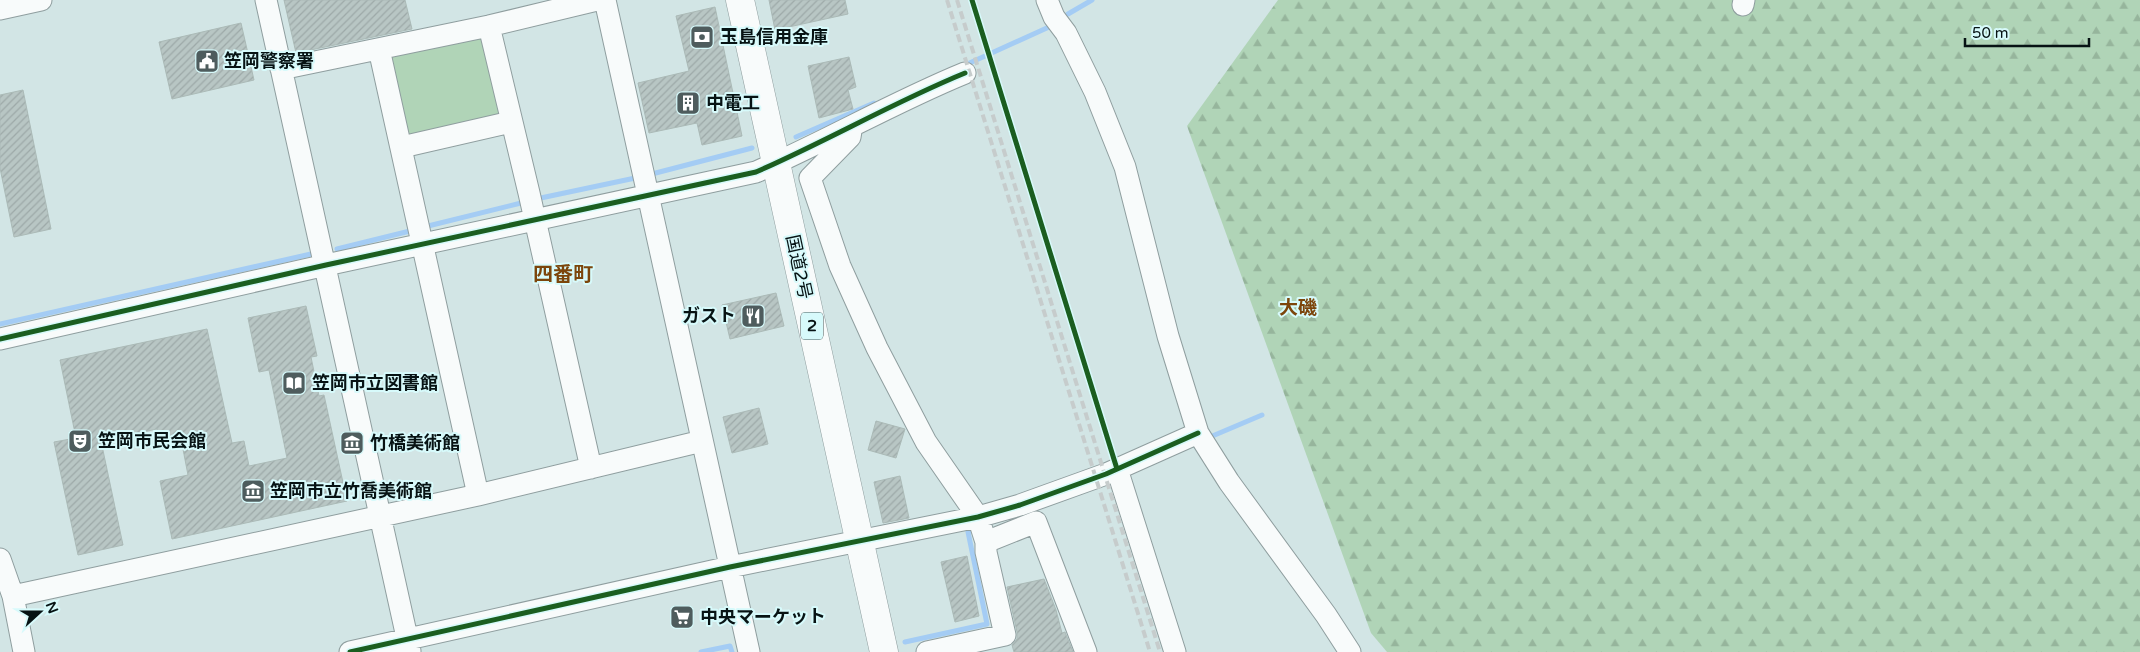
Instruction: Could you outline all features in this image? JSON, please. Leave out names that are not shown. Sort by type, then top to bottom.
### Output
[{"type":"highway","name":"国道2号","points":[[740,0],[884,652]]},
{"type":"street","points":[[0,9],[42,0]]},
{"type":"street","points":[[266,0],[409,645]]},
{"type":"street","points":[[281,69],[489,26],[597,0]]},
{"type":"street","points":[[605,0],[749,652]]},
{"type":"street","points":[[1047,0],[1054,17],[1066,33],[1095,92],[1125,168],[1168,336],[1198,433],[1229,482],[1326,615],[1350,652]]},
{"type":"street","points":[[489,26],[591,468]]},
{"type":"street","points":[[379,49],[478,495]]},
{"type":"street","points":[[0,339],[326,265],[421,234],[532,207],[646,184],[756,172],[852,128],[939,83],[965,72]]},
{"type":"street","points":[[402,147],[511,122]]},
{"type":"street","points":[[852,128],[850,137],[810,178],[840,266],[877,348],[926,442],[982,529],[1005,635],[927,652]]},
{"type":"street","points":[[982,529],[1020,505],[1119,475],[1198,433]]},
{"type":"street","points":[[14,596],[478,495],[702,441]]},
{"type":"street","points":[[1119,475],[1175,652]]},
{"type":"street","points":[[350,652],[409,645],[730,567],[859,541],[1036,522],[1086,652]]},
{"type":"street","points":[[0,559],[14,596],[24,652]]},
{"type":"green space","points":[[1278,0],[2140,0],[2140,652],[1387,652],[1371,633],[1187,126]]},
{"type":"green space","points":[[484,36],[503,118],[409,140],[389,57]]},
{"type":"building","points":[[284,0],[405,0],[412,29],[296,53]]},
{"type":"building","points":[[769,0],[845,0],[848,14],[775,30]]},
{"type":"building","name":"中電工","points":[[715,7],[742,136],[702,145],[697,123],[649,133],[638,83],[689,71],[676,16]]},
{"type":"building","name":"笠岡警察署","points":[[241,23],[254,80],[172,99],[159,42]]},
{"type":"building","points":[[849,57],[856,87],[848,90],[853,109],[819,118],[808,66]]},
{"type":"building","points":[[23,90],[51,229],[14,237],[0,168],[0,95]]},
{"type":"building","name":"ガスト","points":[[776,293],[784,326],[730,339],[722,305]]},
{"type":"building","points":[[306,306],[317,356],[311,357],[319,396],[324,395],[347,501],[172,539],[160,481],[188,475],[182,444],[161,448],[157,429],[101,441],[123,545],[78,555],[54,442],[76,438],[60,360],[207,329],[232,443],[244,441],[249,466],[287,458],[269,370],[259,372],[248,318]]},
{"type":"building","points":[[759,408],[768,444],[732,453],[723,417]]},
{"type":"building","points":[[876,421],[905,429],[896,458],[868,450]]},
{"type":"building","points":[[900,476],[909,518],[883,523],[874,482]]},
{"type":"building","points":[[967,556],[979,616],[955,622],[941,562]]},
{"type":"building","points":[[1044,579],[1056,610],[1062,633],[1065,632],[1073,652],[1014,652],[1012,645],[1017,639],[1017,632],[1007,587]]},
{"type":"waterway","points":[[1068,14],[1092,0]]},
{"type":"waterway","points":[[963,66],[1049,27]]},
{"type":"waterway","points":[[796,137],[874,103]]},
{"type":"waterway","points":[[648,175],[752,148]]},
{"type":"waterway","points":[[536,199],[640,177]]},
{"type":"waterway","points":[[424,227],[525,202]]},
{"type":"waterway","points":[[337,249],[414,230]]},
{"type":"waterway","points":[[0,324],[311,254]]},
{"type":"waterway","points":[[1210,437],[1262,415]]},
{"type":"waterway","points":[[905,642],[987,624],[968,532],[977,529]]},
{"type":"waterway","points":[[701,652],[730,646],[732,652]]},
{"type":"railway","points":[[947,0],[1150,652]]},
{"type":"railway","points":[[957,0],[1160,652]]},
{"type":"cycle path","points":[[972,0],[1117,469]]},
{"type":"cycle path","points":[[0,339],[326,265],[756,172],[809,148],[912,96],[965,73]]},
{"type":"cycle path","points":[[350,652],[730,567],[978,517],[1020,505],[1106,474],[1198,433]]},
{"type":"place","name":"玉島信用金庫","points":[[702,37]]},
{"type":"place","name":"笠岡警察署","points":[[207,61]]},
{"type":"place","name":"中電工","points":[[688,103]]},
{"type":"place","name":"ガスト","points":[[753,316]]},
{"type":"place","name":"笠岡市立図書館","points":[[294,383]]},
{"type":"place","name":"笠岡市民会館","points":[[80,441]]},
{"type":"place","name":"竹橋美術館","points":[[352,443]]},
{"type":"place","name":"笠岡市立竹喬美術館","points":[[253,491]]},
{"type":"place","name":"中央マーケット","points":[[682,617]]},
{"type":"district","name":"四番町","points":[[563,275]]},
{"type":"district","name":"大磯","points":[[1298,308]]}]
